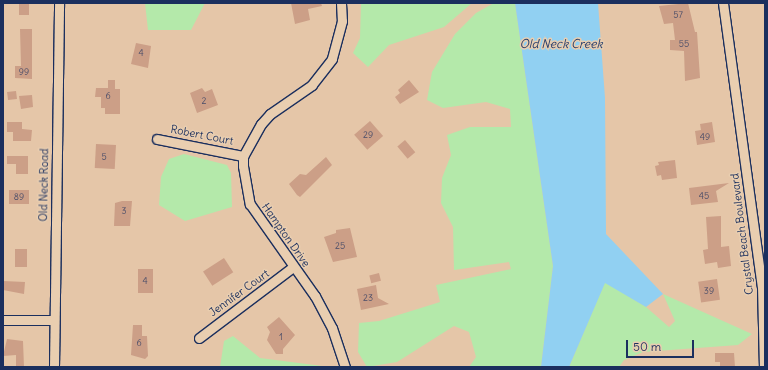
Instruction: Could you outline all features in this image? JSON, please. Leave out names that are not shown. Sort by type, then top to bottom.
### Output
[{"type":"street","name":"Old Neck Road","points":[[54,367],[59,3]]},
{"type":"street","points":[[243,156],[270,114],[298,96],[323,73],[339,40],[341,3]]},
{"type":"street","name":"Crystal Beach Boulevard","points":[[723,3],[762,286],[764,367]]},
{"type":"street","name":"Robert Court","points":[[157,138],[243,156]]},
{"type":"street","name":"Hampton Drive","points":[[243,156],[245,190],[250,204],[293,267],[315,296],[332,328],[345,367]]},
{"type":"street","name":"Jennifer Court","points":[[199,338],[293,267]]},
{"type":"street","points":[[3,320],[54,320]]},
{"type":"green space","points":[[145,3],[205,3],[191,30],[148,30]]},
{"type":"green space","points":[[361,3],[472,3],[444,27],[389,45],[368,67],[353,53],[360,38]]},
{"type":"green space","points":[[494,3],[515,3],[553,266],[541,367],[469,367],[476,357],[469,332],[454,326],[397,362],[367,367],[358,352],[359,323],[379,321],[440,302],[436,285],[511,269],[509,262],[454,270],[453,227],[441,203],[442,178],[451,155],[447,135],[470,127],[511,127],[510,109],[486,102],[443,108],[427,100],[432,72],[455,34],[476,13]]},
{"type":"green space","points":[[184,154],[227,165],[231,173],[232,207],[185,221],[159,205],[161,177],[169,159]]},
{"type":"green space","points":[[605,282],[646,307],[669,327],[675,321],[663,294],[752,334],[738,345],[643,352],[624,360],[619,367],[569,367]]},
{"type":"green space","points":[[233,336],[260,358],[330,367],[220,367],[224,341]]},
{"type":"water","name":"Old Neck Creek","points":[[515,3],[598,3],[605,98],[606,234],[663,294],[646,307],[605,283],[569,367],[541,367],[553,266]]},
{"type":"building","points":[[19,3],[29,3],[29,15],[19,15]]},
{"type":"building","points":[[291,3],[321,3],[322,6],[308,9],[310,20],[295,24]]},
{"type":"building","points":[[688,3],[695,32],[697,32],[700,78],[685,81],[684,51],[670,50],[670,40],[675,40],[673,23],[664,24],[659,6]]},
{"type":"building","points":[[20,29],[32,29],[32,79],[15,78],[15,66],[21,66]]},
{"type":"building","points":[[136,43],[151,46],[148,68],[131,64]]},
{"type":"building","points":[[108,80],[115,80],[115,89],[120,89],[120,114],[105,114],[105,108],[101,108],[101,97],[95,97],[96,88],[108,88]]},
{"type":"building","points":[[409,80],[419,92],[400,104],[395,97],[400,93],[398,90]]},
{"type":"building","points":[[202,88],[205,92],[212,89],[218,105],[197,113],[190,93]]},
{"type":"building","points":[[16,91],[17,99],[8,100],[7,92]]},
{"type":"building","points":[[32,95],[33,107],[21,109],[19,96]]},
{"type":"building","points":[[370,121],[383,136],[367,150],[354,135]]},
{"type":"building","points":[[7,122],[22,122],[22,129],[32,130],[31,141],[13,141],[13,132],[7,132]]},
{"type":"building","points":[[712,122],[715,142],[697,145],[695,131],[701,130],[700,124]]},
{"type":"building","points":[[405,140],[415,152],[408,159],[397,146]]},
{"type":"building","points":[[96,144],[116,145],[115,169],[95,168]]},
{"type":"building","points":[[7,156],[28,156],[28,174],[16,174],[16,164],[7,164]]},
{"type":"building","points":[[326,157],[332,165],[300,197],[297,195],[289,184],[300,174],[306,175]]},
{"type":"building","points":[[675,160],[677,178],[662,180],[661,175],[657,176],[655,166],[659,165],[658,162]]},
{"type":"building","points":[[729,183],[716,191],[718,202],[691,205],[689,188]]},
{"type":"building","points":[[9,190],[29,190],[29,204],[9,204]]},
{"type":"building","points":[[132,201],[130,226],[114,226],[115,203]]},
{"type":"building","points":[[721,216],[721,247],[729,246],[731,266],[718,268],[717,262],[705,264],[703,250],[708,249],[706,217]]},
{"type":"building","points":[[350,228],[357,257],[333,262],[324,237],[336,233],[336,230]]},
{"type":"building","points":[[15,249],[27,249],[27,267],[15,267]]},
{"type":"building","points":[[224,258],[233,272],[212,286],[203,272]]},
{"type":"building","points":[[138,269],[153,269],[153,293],[138,293]]},
{"type":"building","points":[[379,273],[381,281],[371,283],[369,275]]},
{"type":"building","points":[[717,279],[720,300],[701,302],[698,282]]},
{"type":"building","points":[[3,281],[25,282],[24,294],[3,290]]},
{"type":"building","points":[[376,285],[378,298],[389,304],[361,310],[357,289]]},
{"type":"building","points":[[279,317],[295,335],[283,349],[283,354],[276,354],[267,340],[270,332],[267,327]]},
{"type":"building","points":[[133,325],[142,325],[142,336],[147,336],[148,356],[145,359],[131,355]]},
{"type":"building","points":[[7,339],[23,341],[24,367],[16,367],[16,355],[3,356]]},
{"type":"building","points":[[715,353],[734,353],[735,367],[720,367],[720,362],[715,362]]}]
